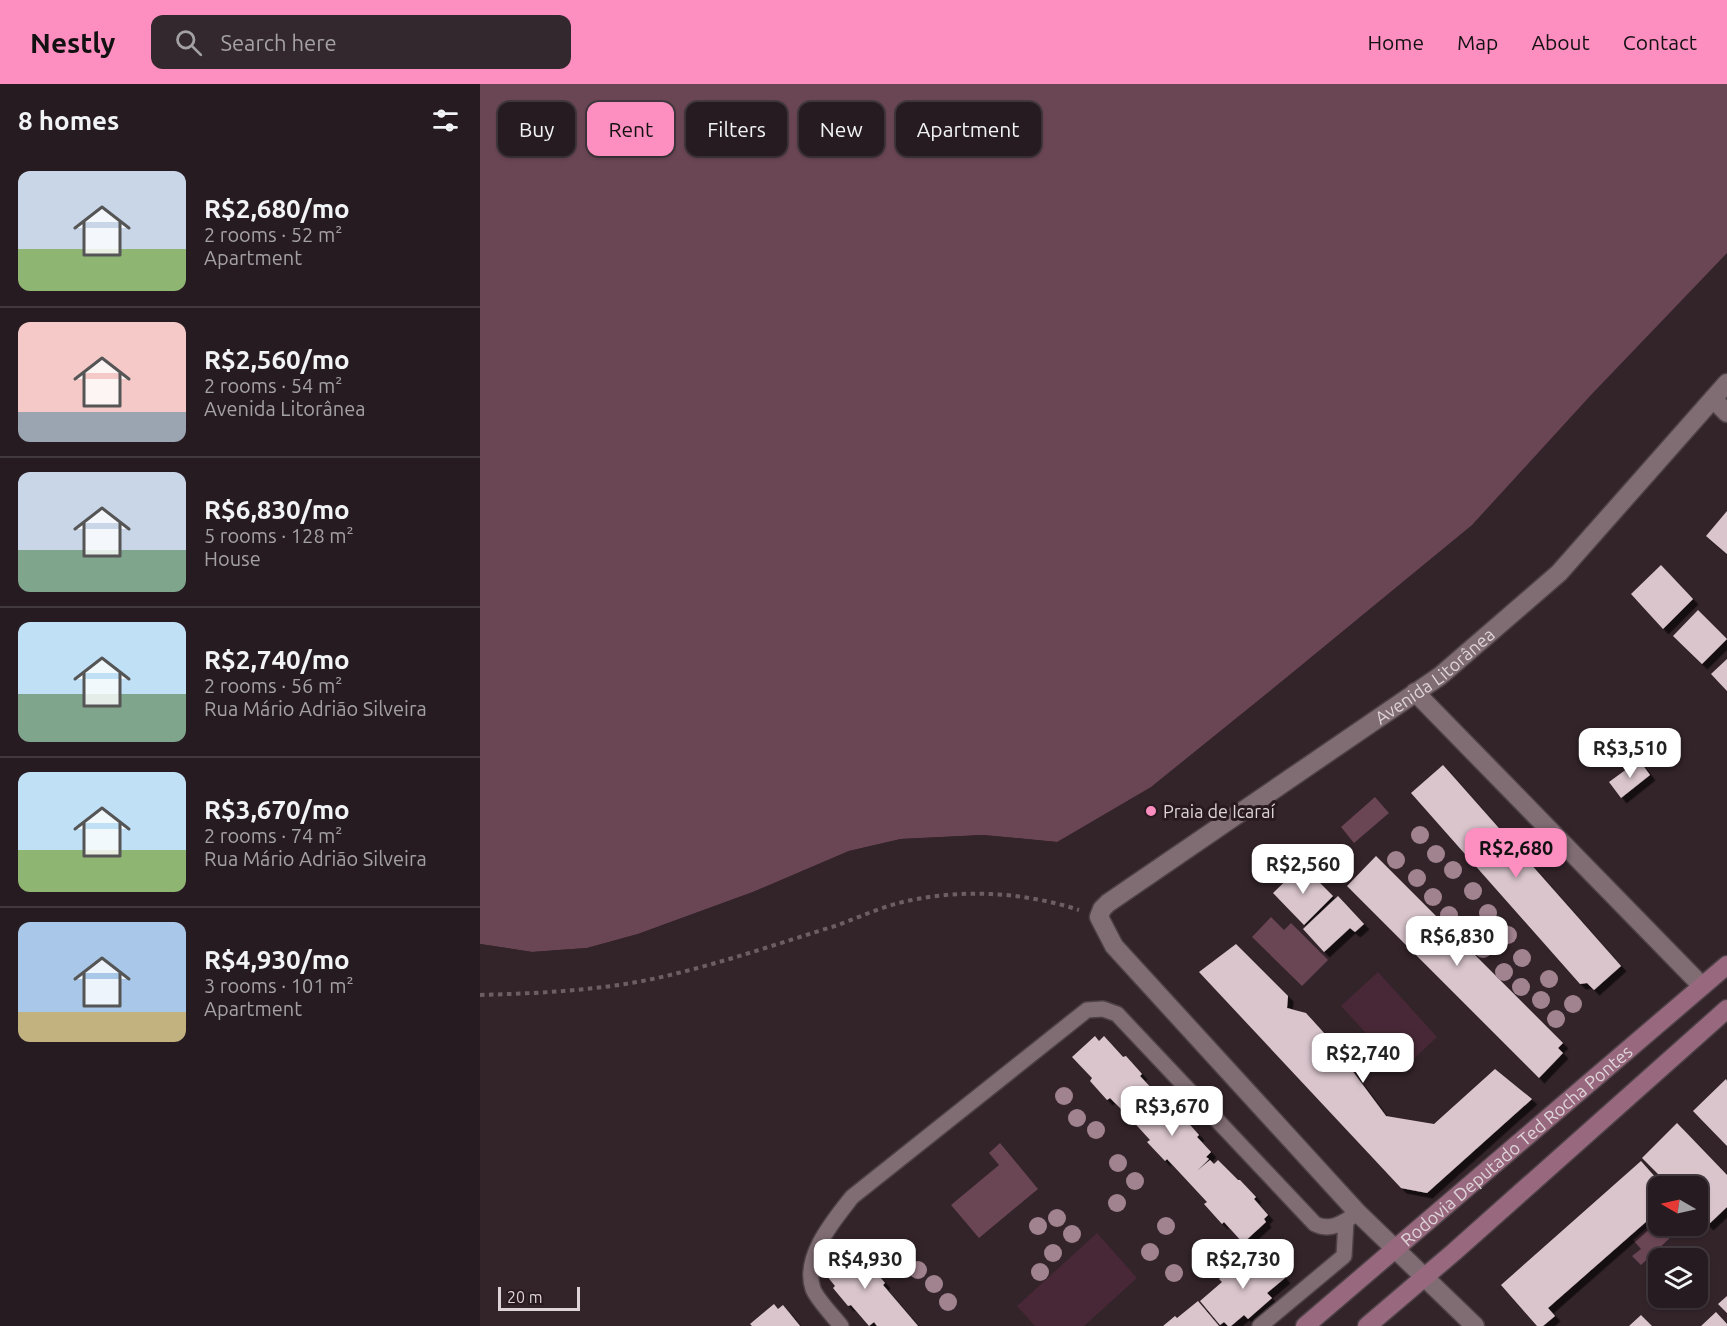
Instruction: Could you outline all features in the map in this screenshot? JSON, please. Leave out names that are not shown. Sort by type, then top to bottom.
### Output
[{"type":"main road","name":"Rodovia Deputado Ted Rocha Pontes","points":[[1305,1326],[1727,965]]},
{"type":"main road","name":"Rodovia Deputado Ted Rocha Pontes","points":[[1367,1326],[1727,1009]]},
{"type":"street","name":"Avenida Litorânea","points":[[1099,917],[1102,909],[1108,903],[1440,676],[1487,637],[1559,573],[1727,383]]},
{"type":"street","points":[[1713,399],[1727,413]]},
{"type":"street","points":[[1415,692],[1702,986]]},
{"type":"street","points":[[1099,917],[1114,946],[1352,1217],[1395,1249],[1475,1326]]},
{"type":"lane","points":[[841,1326],[813,1290],[810,1271],[822,1236],[852,1197],[1087,1010],[1103,1009],[1116,1014],[1315,1224],[1326,1228],[1352,1217]]},
{"type":"lane","points":[[1260,1326],[1344,1256],[1352,1217]]},
{"type":"path","points":[[480,994],[526,994],[577,990],[678,974],[839,924],[867,913],[926,897],[993,894],[1029,898],[1065,905],[1099,917]]},
{"type":"shaded area","points":[[480,84],[1727,84],[1727,253],[1590,396],[1472,525],[1151,787],[1057,842],[983,835],[901,839],[849,851],[753,892],[638,934],[587,948],[532,952],[480,944]]},
{"type":"shaded area","points":[[1375,797],[1389,813],[1354,843],[1341,827]]},
{"type":"shaded area","points":[[1271,917],[1284,930],[1291,923],[1328,960],[1302,986],[1252,937]]},
{"type":"shaded area","points":[[1378,972],[1437,1037],[1401,1071],[1341,1006]]},
{"type":"shaded area","points":[[1000,1143],[1038,1189],[979,1238],[951,1205],[999,1165],[989,1153]]},
{"type":"shaded area","points":[[1648,1227],[1648,1236],[1672,1236],[1659,1248],[1648,1248],[1648,1258],[1641,1265],[1632,1256],[1641,1249],[1633,1240]]},
{"type":"shaded area","points":[[1097,1233],[1137,1278],[1084,1326],[1035,1326],[1017,1306]]},
{"type":"pier","points":[[983,835],[1057,842],[1053,844],[983,838],[902,842],[850,854],[754,894],[640,936],[588,951],[531,955],[480,947],[480,944],[532,952],[587,948],[638,934],[753,892],[849,851],[901,839]]},
{"type":"building","points":[[1727,511],[1727,554],[1706,536]]},
{"type":"building","points":[[1661,565],[1693,599],[1663,629],[1631,594]]},
{"type":"building","points":[[1698,610],[1727,639],[1702,664],[1673,636]]},
{"type":"building","points":[[1727,659],[1727,691],[1711,674]]},
{"type":"building","points":[[1639,760],[1650,775],[1621,798],[1609,782]]},
{"type":"building","points":[[1443,765],[1621,966],[1594,990],[1587,983],[1580,984],[1411,793]]},
{"type":"building","points":[[1376,856],[1563,1043],[1558,1048],[1563,1053],[1539,1078],[1347,886]]},
{"type":"building","points":[[1302,865],[1333,896],[1304,925],[1273,893]]},
{"type":"building","points":[[1338,896],[1364,924],[1355,932],[1350,928],[1324,952],[1303,929]]},
{"type":"building","points":[[1236,944],[1288,996],[1287,1008],[1306,1013],[1343,1054],[1339,1061],[1348,1065],[1386,1116],[1434,1124],[1495,1069],[1532,1099],[1427,1193],[1401,1188],[1199,972]]},
{"type":"building","points":[[1095,1036],[1099,1041],[1104,1036],[1123,1057],[1126,1056],[1154,1091],[1150,1095],[1157,1102],[1161,1097],[1199,1135],[1197,1137],[1211,1152],[1206,1157],[1209,1159],[1197,1171],[1210,1160],[1214,1164],[1218,1160],[1256,1197],[1254,1199],[1268,1215],[1264,1219],[1266,1222],[1243,1243],[1224,1222],[1222,1224],[1204,1204],[1207,1202],[1167,1159],[1165,1161],[1147,1142],[1150,1140],[1130,1118],[1110,1098],[1107,1100],[1090,1081],[1092,1078],[1072,1057]]},
{"type":"building","points":[[1726,1079],[1727,1081],[1727,1146],[1693,1111]]},
{"type":"building","points":[[1677,1123],[1727,1175],[1727,1207],[1708,1225],[1708,1176],[1660,1176],[1642,1158]]},
{"type":"building","points":[[1641,1161],[1654,1176],[1648,1176],[1648,1222],[1548,1308],[1555,1316],[1543,1326],[1537,1326],[1501,1285]]},
{"type":"building","points":[[849,1244],[885,1283],[883,1285],[918,1326],[877,1326],[874,1322],[869,1326],[851,1305],[848,1306],[822,1270],[827,1265],[825,1264]]},
{"type":"building","points":[[1261,1249],[1285,1278],[1267,1293],[1272,1298],[1248,1319],[1244,1315],[1231,1326],[1224,1322],[1220,1325],[1200,1301],[1222,1282],[1219,1279],[1238,1263],[1240,1266]]},
{"type":"building","points":[[1727,1296],[1727,1313],[1718,1304]]},
{"type":"building","points":[[1198,1301],[1219,1326],[1163,1326],[1175,1316],[1177,1318]]},
{"type":"building","points":[[774,1304],[778,1309],[783,1305],[800,1326],[752,1326],[750,1324]]},
{"type":"building","points":[[1716,1312],[1727,1326],[1701,1326]]},
{"type":"building","points":[[1641,1315],[1652,1326],[1629,1326]]},
{"type":"place","name":"Praia de Icaraí","points":[[1151,811]]}]
